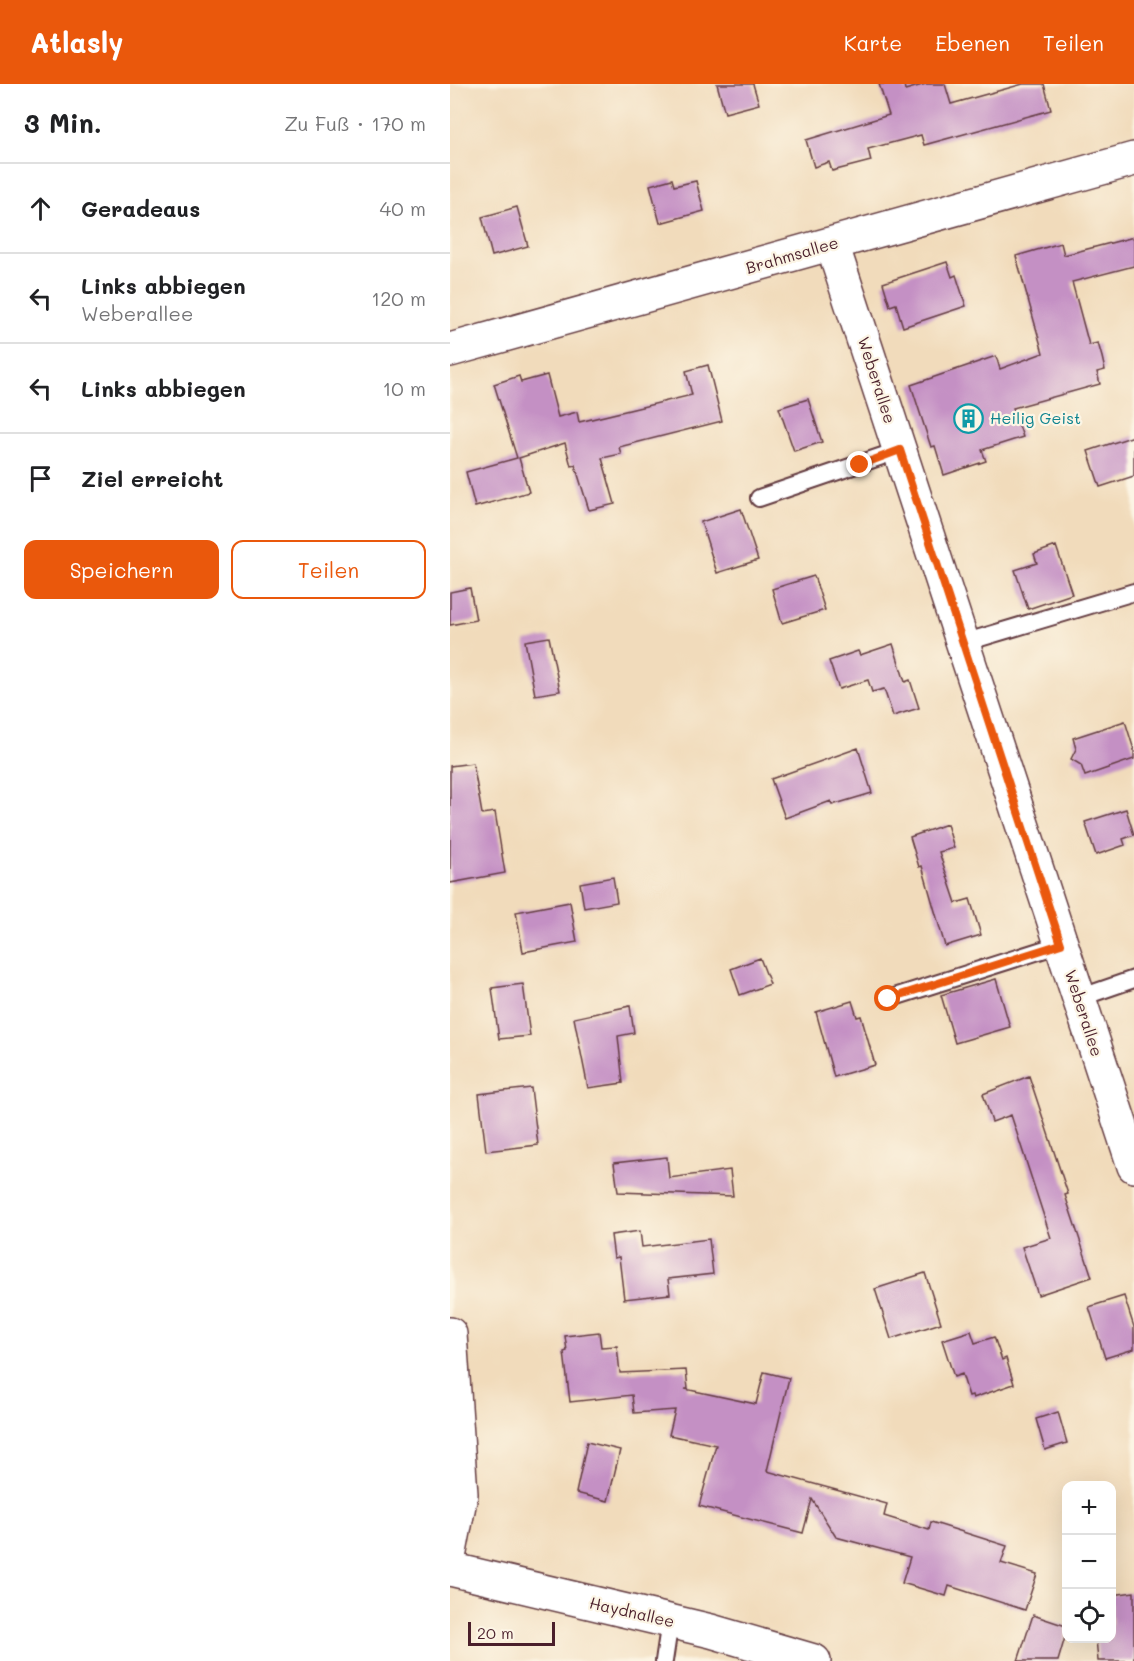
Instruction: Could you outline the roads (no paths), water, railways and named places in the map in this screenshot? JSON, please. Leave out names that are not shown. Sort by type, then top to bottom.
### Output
[{"type":"street","name":"Brahmsallee","points":[[450,350],[1134,159]]},
{"type":"street","name":"Weberallee","points":[[832,244],[1134,1166]]},
{"type":"street","points":[[450,1334],[461,1494],[450,1552]]},
{"type":"street","name":"Haydnallee","points":[[450,1569],[670,1621],[814,1661]]},
{"type":"lane","points":[[759,498],[900,450]]},
{"type":"lane","points":[[963,644],[1134,592]]},
{"type":"lane","points":[[888,999],[1061,944]]},
{"type":"lane","points":[[1079,998],[1134,979]]},
{"type":"lane","points":[[664,1661],[670,1621]]},
{"type":"place","name":"Heilig Geist","points":[[969,418]]}]
